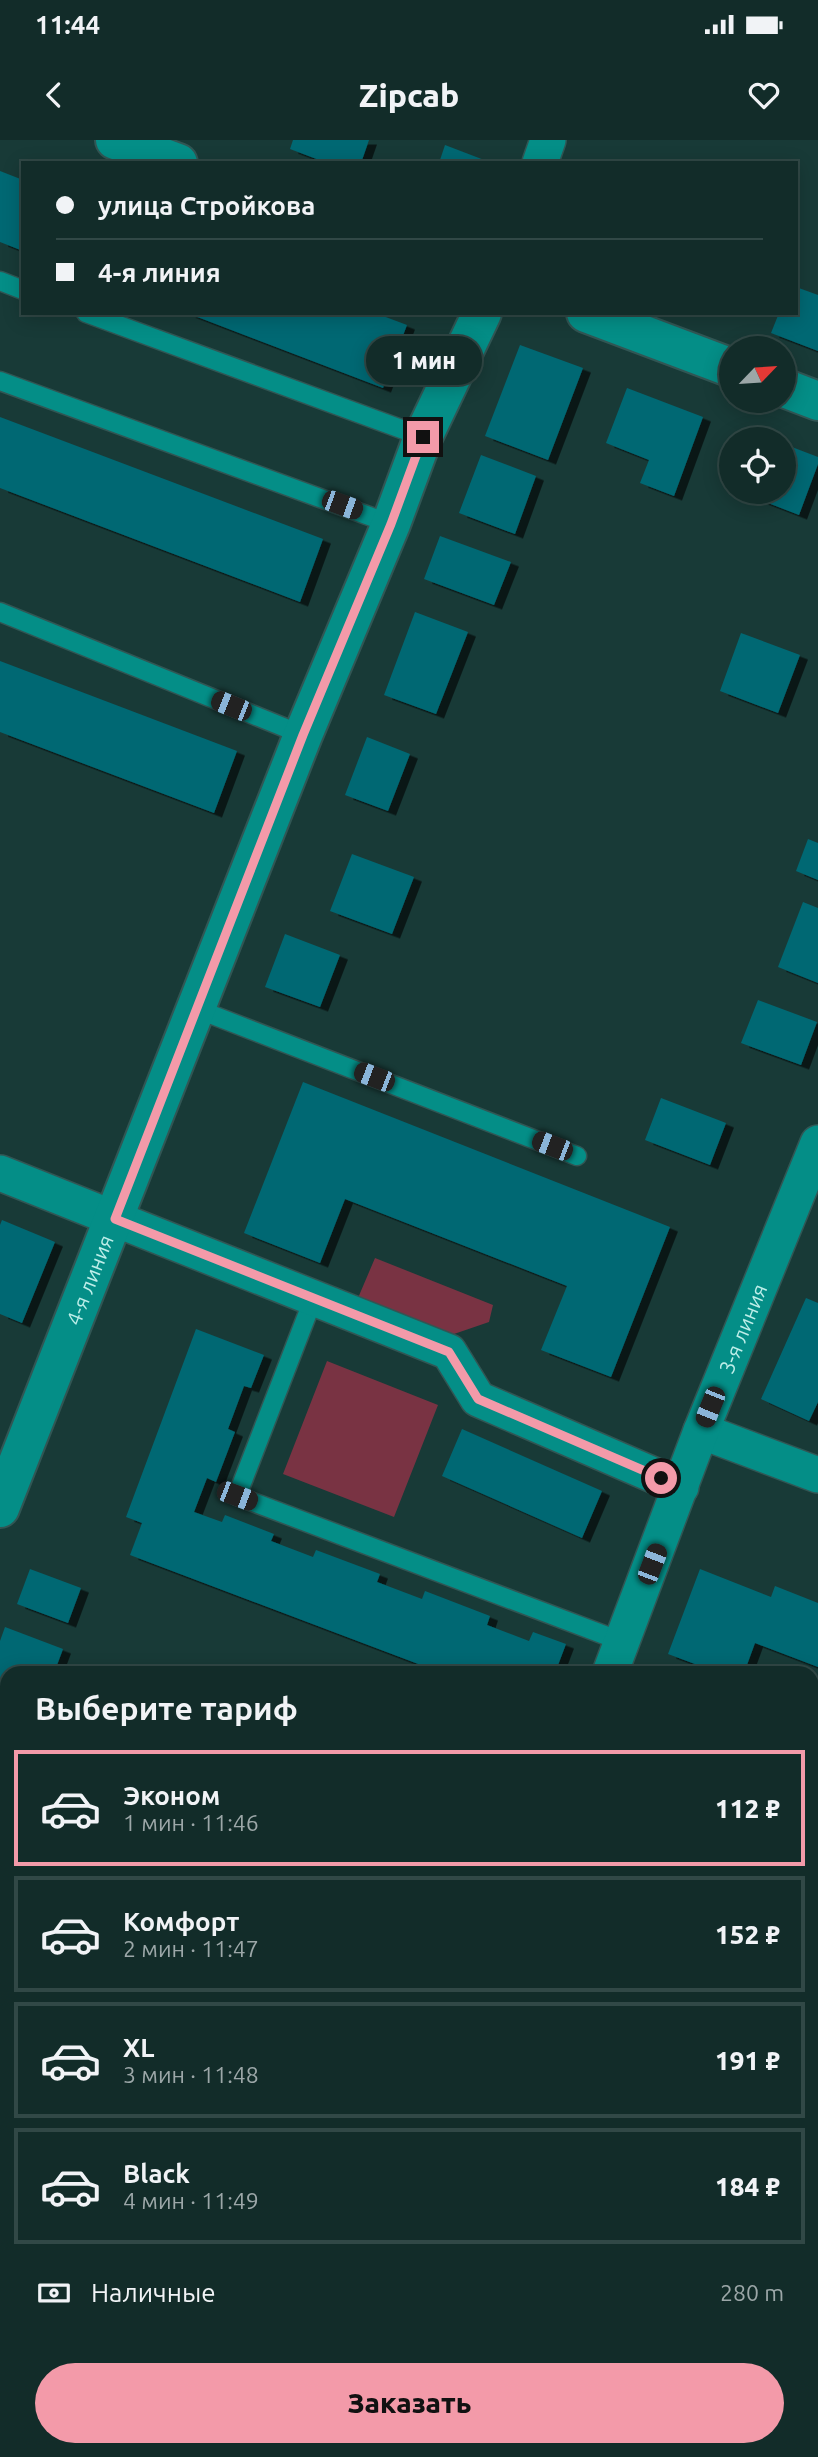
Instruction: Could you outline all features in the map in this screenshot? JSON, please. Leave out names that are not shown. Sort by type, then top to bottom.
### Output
[{"type":"street","points":[[116,140],[173,161]]},
{"type":"street","points":[[541,161],[548,140]]},
{"type":"street","name":"4-я линия","points":[[0,1508],[303,735],[391,524],[423,437],[481,315]]},
{"type":"street","points":[[591,315],[719,363]]},
{"type":"street","points":[[796,393],[818,401]]},
{"type":"street","name":"3-я линия","points":[[616,1658],[701,1431],[818,1143]]},
{"type":"street","points":[[0,1173],[449,1352],[478,1399],[681,1486]]},
{"type":"street","points":[[701,1431],[818,1475]]},
{"type":"lane","points":[[0,281],[21,289]]},
{"type":"lane","points":[[91,315],[423,437]]},
{"type":"lane","points":[[0,381],[391,524]]},
{"type":"lane","points":[[0,612],[303,735]]},
{"type":"lane","points":[[197,1009],[578,1156]]},
{"type":"lane","points":[[314,1297],[237,1496],[616,1658]]},
{"type":"shaded area","points":[[375,1258],[493,1305],[489,1322],[454,1334],[358,1298]]},
{"type":"shaded area","points":[[327,1361],[438,1405],[394,1517],[283,1474]]},
{"type":"building","points":[[293,140],[369,140],[362,161],[322,161],[290,149]]},
{"type":"building","points":[[445,145],[487,161],[440,161]]},
{"type":"building","points":[[0,171],[21,179],[21,250],[0,242]]},
{"type":"building","points":[[798,288],[818,295],[818,351],[796,343],[796,336],[771,333],[778,315],[798,315]]},
{"type":"building","points":[[192,315],[380,315],[407,325],[383,388]]},
{"type":"building","points":[[520,345],[583,368],[548,460],[485,436]]},
{"type":"building","points":[[627,388],[703,417],[674,496],[640,483],[649,460],[606,443]]},
{"type":"building","points":[[0,417],[323,539],[300,602],[0,488]]},
{"type":"building","points":[[796,449],[818,457],[818,464],[799,515],[771,504],[796,504]]},
{"type":"building","points":[[481,455],[536,476],[515,534],[459,513]]},
{"type":"building","points":[[440,536],[511,562],[494,605],[424,579]]},
{"type":"building","points":[[415,612],[468,632],[436,714],[384,695]]},
{"type":"building","points":[[741,633],[800,655],[778,713],[720,691]]},
{"type":"building","points":[[0,661],[237,751],[214,813],[0,732]]},
{"type":"building","points":[[367,737],[410,754],[388,811],[345,795]]},
{"type":"building","points":[[808,839],[818,843],[818,880],[796,871]]},
{"type":"building","points":[[352,854],[414,877],[392,934],[330,911]]},
{"type":"building","points":[[803,902],[818,908],[818,983],[778,967]]},
{"type":"building","points":[[285,934],[340,955],[320,1007],[265,987]]},
{"type":"building","points":[[758,1000],[817,1022],[801,1065],[741,1043]]},
{"type":"building","points":[[303,1082],[670,1227],[611,1377],[541,1350],[567,1286],[345,1199],[320,1263],[244,1233]]},
{"type":"building","points":[[661,1098],[726,1123],[710,1165],[645,1140]]},
{"type":"building","points":[[2,1220],[55,1242],[22,1323],[0,1314]]},
{"type":"building","points":[[806,1298],[818,1303],[818,1402],[809,1421],[761,1399]]},
{"type":"building","points":[[196,1329],[264,1355],[251,1388],[244,1386],[228,1429],[235,1432],[216,1482],[207,1478],[194,1512],[222,1522],[225,1515],[274,1534],[271,1541],[313,1557],[316,1550],[380,1574],[377,1582],[422,1599],[425,1591],[490,1616],[487,1625],[529,1641],[533,1632],[566,1644],[558,1666],[423,1666],[130,1555],[142,1523],[126,1517]]},
{"type":"building","points":[[462,1429],[602,1491],[582,1538],[442,1476]]},
{"type":"building","points":[[30,1569],[81,1588],[68,1623],[17,1604]]},
{"type":"building","points":[[700,1569],[771,1597],[775,1586],[818,1603],[818,1666],[755,1643],[747,1666],[700,1666],[668,1654]]},
{"type":"building","points":[[5,1627],[63,1649],[57,1666],[0,1666],[0,1641]]},
{"type":"route","points":[[423,437],[391,524],[303,735],[115,1219],[449,1352],[478,1399],[661,1478]]}]
